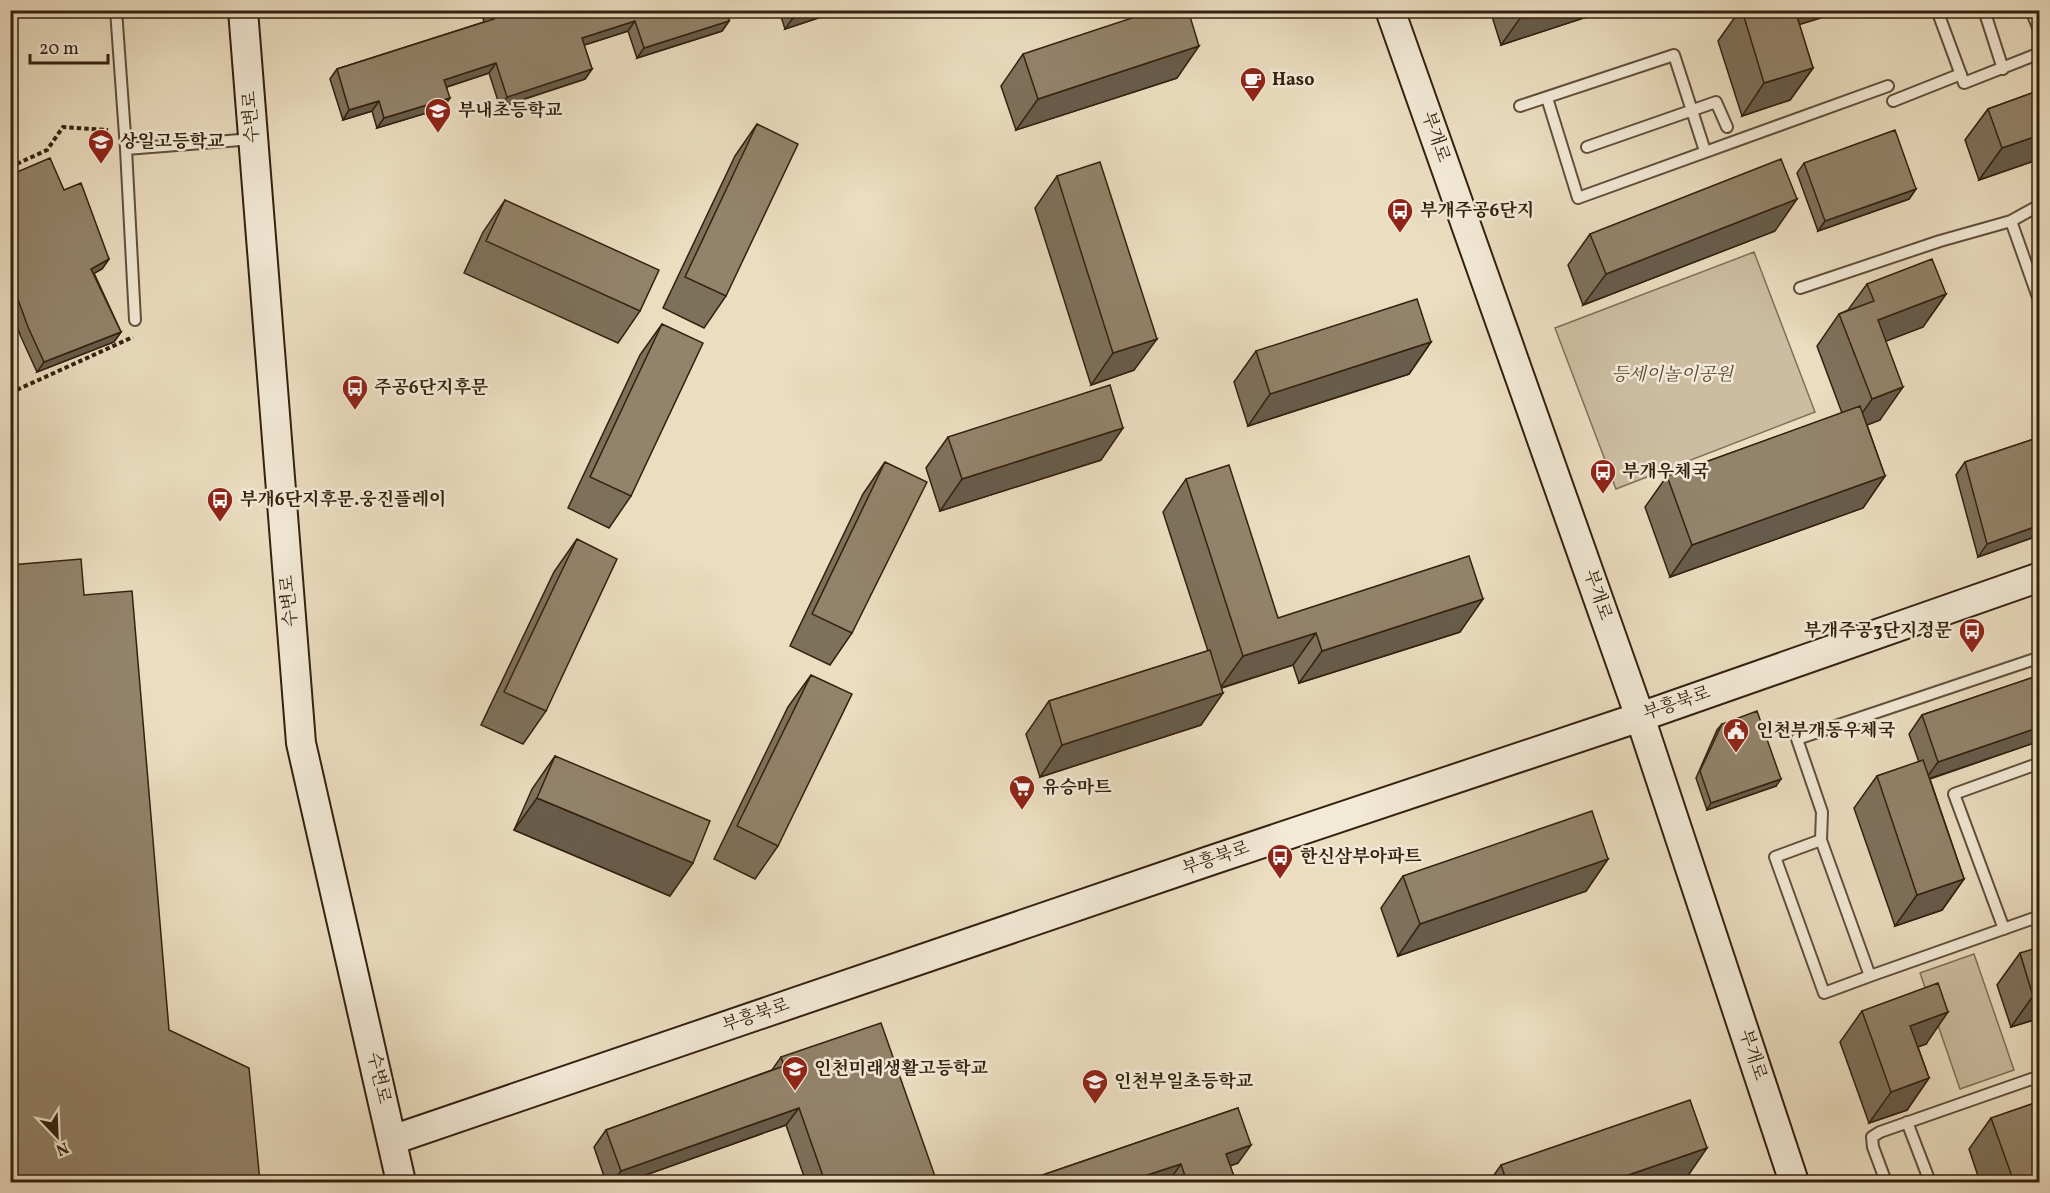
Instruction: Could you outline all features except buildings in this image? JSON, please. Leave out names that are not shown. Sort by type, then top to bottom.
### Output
[{"type":"street","name":"수변로","points":[[243,10],[301,743],[401,1182]]},
{"type":"street","name":"부개로","points":[[1390,10],[1640,717],[1794,1182]]},
{"type":"street","name":"부흥북로","points":[[392,1140],[1209,861],[1640,717],[2040,577]]},
{"type":"lane","points":[[116,10],[135,320]]},
{"type":"lane","points":[[1937,10],[1964,83],[2040,53]]},
{"type":"lane","points":[[1984,10],[2003,69]]},
{"type":"lane","points":[[2031,10],[2040,32]]},
{"type":"lane","points":[[1520,106],[1674,55],[1705,151]]},
{"type":"lane","points":[[1893,101],[1961,74]]},
{"type":"lane","points":[[1547,98],[1578,198],[1888,86]]},
{"type":"lane","points":[[1587,147],[1716,102],[1727,127]]},
{"type":"lane","points":[[126,149],[254,139]]},
{"type":"lane","points":[[1800,288],[1940,241],[2011,221],[2040,205]]},
{"type":"lane","points":[[2011,221],[2040,303]]},
{"type":"lane","points":[[1870,976],[1821,840],[1822,812],[1797,740],[2035,659]]},
{"type":"lane","points":[[2004,929],[1954,794],[2040,763]]},
{"type":"lane","points":[[1821,840],[1775,857],[1824,993],[2040,916]]},
{"type":"lane","points":[[1886,1182],[1873,1147],[1872,1137],[1907,1122],[2040,1076]]},
{"type":"lane","points":[[1907,1122],[1930,1182]]},
{"type":"path","points":[[10,167],[47,150],[63,127],[125,132]]},
{"type":"path","points":[[10,393],[135,336],[135,320]]},
{"type":"green space","name":"등세이놀이공원","points":[[1754,252],[1815,412],[1616,489],[1555,328]]},
{"type":"green space","points":[[1974,954],[2014,1070],[1960,1089],[1920,973]]},
{"type":"place","name":"Haso","points":[[1253,103]]},
{"type":"place","name":"부내초등학교","points":[[438,134]]},
{"type":"place","name":"상일고등학교","points":[[101,165]]},
{"type":"place","name":"부개주공6단지","points":[[1400,234]]},
{"type":"place","name":"주공6단지후문","points":[[355,411]]},
{"type":"place","name":"부개우체국","points":[[1603,495]]},
{"type":"place","name":"부개6단지후문.웅진플레이","points":[[220,523]]},
{"type":"place","name":"부개주공3단지정문","points":[[1972,654]]},
{"type":"place","name":"인천부개동우체국","points":[[1736,754]]},
{"type":"place","name":"유승마트","points":[[1022,811]]},
{"type":"place","name":"한신삼부아파트","points":[[1280,880]]},
{"type":"place","name":"인천미래생활고등학교","points":[[795,1092]]},
{"type":"place","name":"인천부일초등학교","points":[[1095,1105]]}]
